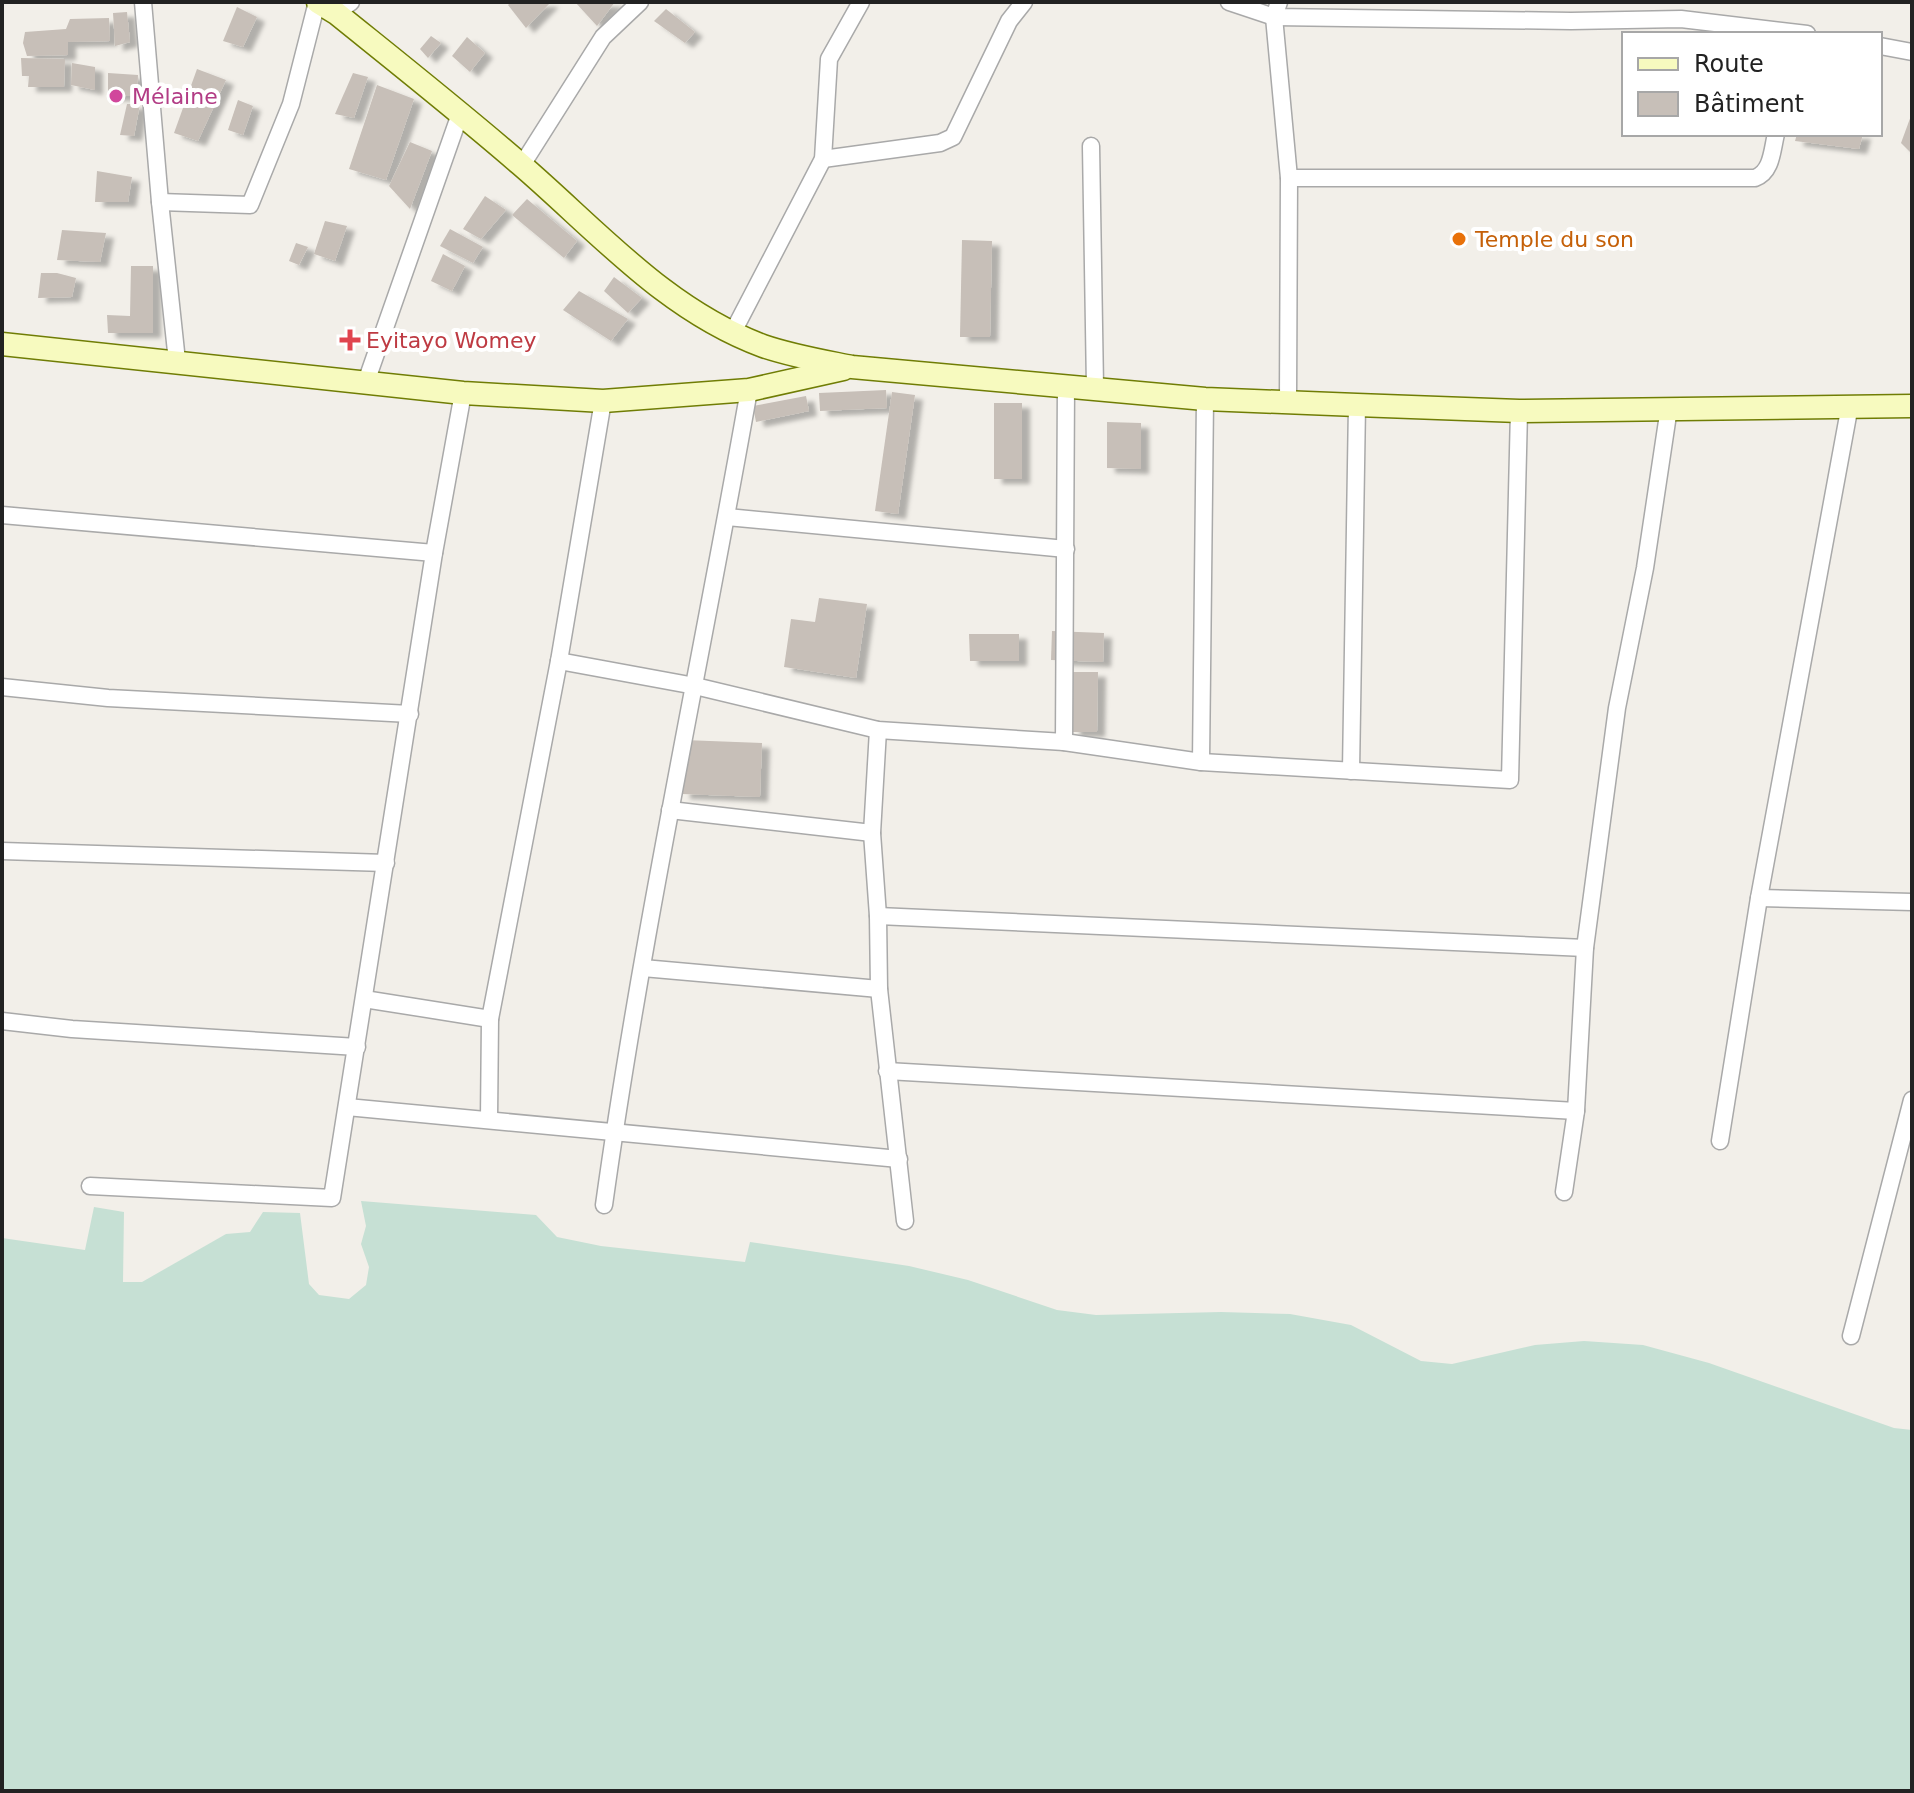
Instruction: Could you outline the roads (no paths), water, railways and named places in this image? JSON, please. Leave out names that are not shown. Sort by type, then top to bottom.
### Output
[{"type":"main road","points":[[330,5],[522,165],[623,259],[707,319],[795,356],[852,367],[1205,399],[1519,411],[1912,406]]},
{"type":"main road","points":[[2,344],[463,393],[603,401],[749,390],[852,367]]},
{"type":"street","points":[[143,2],[177,361]]},
{"type":"street","points":[[522,165],[603,37],[640,2]]},
{"type":"street","points":[[733,332],[823,159],[829,59],[861,2]]},
{"type":"street","points":[[823,159],[940,143],[953,137],[1009,21],[1024,2]]},
{"type":"street","points":[[1229,2],[1277,9],[1473,19],[1681,19],[1785,32]]},
{"type":"street","points":[[1473,19],[1479,2]]},
{"type":"street","points":[[160,202],[250,205],[330,5]]},
{"type":"street","points":[[1277,9],[1289,178],[1288,400]]},
{"type":"street","points":[[1882,46],[1912,52]]},
{"type":"street","points":[[366,382],[460,114]]},
{"type":"street","points":[[1289,178],[1755,178],[1764,175],[1768,168],[1776,136]]},
{"type":"street","points":[[1091,146],[1095,387]]},
{"type":"street","points":[[1064,742],[1066,384]]},
{"type":"street","points":[[604,1205],[670,810],[749,390]]},
{"type":"street","points":[[90,1186],[332,1198],[434,553],[463,393]]},
{"type":"street","points":[[1201,762],[1205,399]]},
{"type":"street","points":[[489,1119],[490,1019],[559,661],[603,401]]},
{"type":"street","points":[[1351,771],[1357,405]]},
{"type":"street","points":[[1720,1141],[1759,898],[1850,405]]},
{"type":"street","points":[[1564,1192],[1576,1111],[1585,948],[1617,708],[1645,568],[1669,408]]},
{"type":"street","points":[[559,661],[695,686],[878,730],[1064,742],[1201,762],[1510,780],[1519,411]]},
{"type":"street","points":[[2,515],[434,553]]},
{"type":"street","points":[[727,517],[1066,549]]},
{"type":"street","points":[[2,687],[108,698],[410,714]]},
{"type":"street","points":[[878,730],[872,833],[879,989],[905,1221]]},
{"type":"street","points":[[670,810],[872,833]]},
{"type":"street","points":[[2,851],[386,863]]},
{"type":"street","points":[[1759,898],[1912,902]]},
{"type":"street","points":[[878,916],[1585,948]]},
{"type":"street","points":[[643,968],[879,989]]},
{"type":"street","points":[[364,999],[490,1019]]},
{"type":"street","points":[[2,1021],[72,1029],[357,1047]]},
{"type":"street","points":[[887,1071],[1576,1111]]},
{"type":"street","points":[[1851,1336],[1912,1100]]},
{"type":"street","points":[[347,1107],[899,1159]]},
{"type":"place","name":"Mélaine","points":[[116,96]]},
{"type":"place","name":"Temple du son","points":[[1459,239]]},
{"type":"place","name":"Eyitayo Womey","points":[[350,340]]}]
